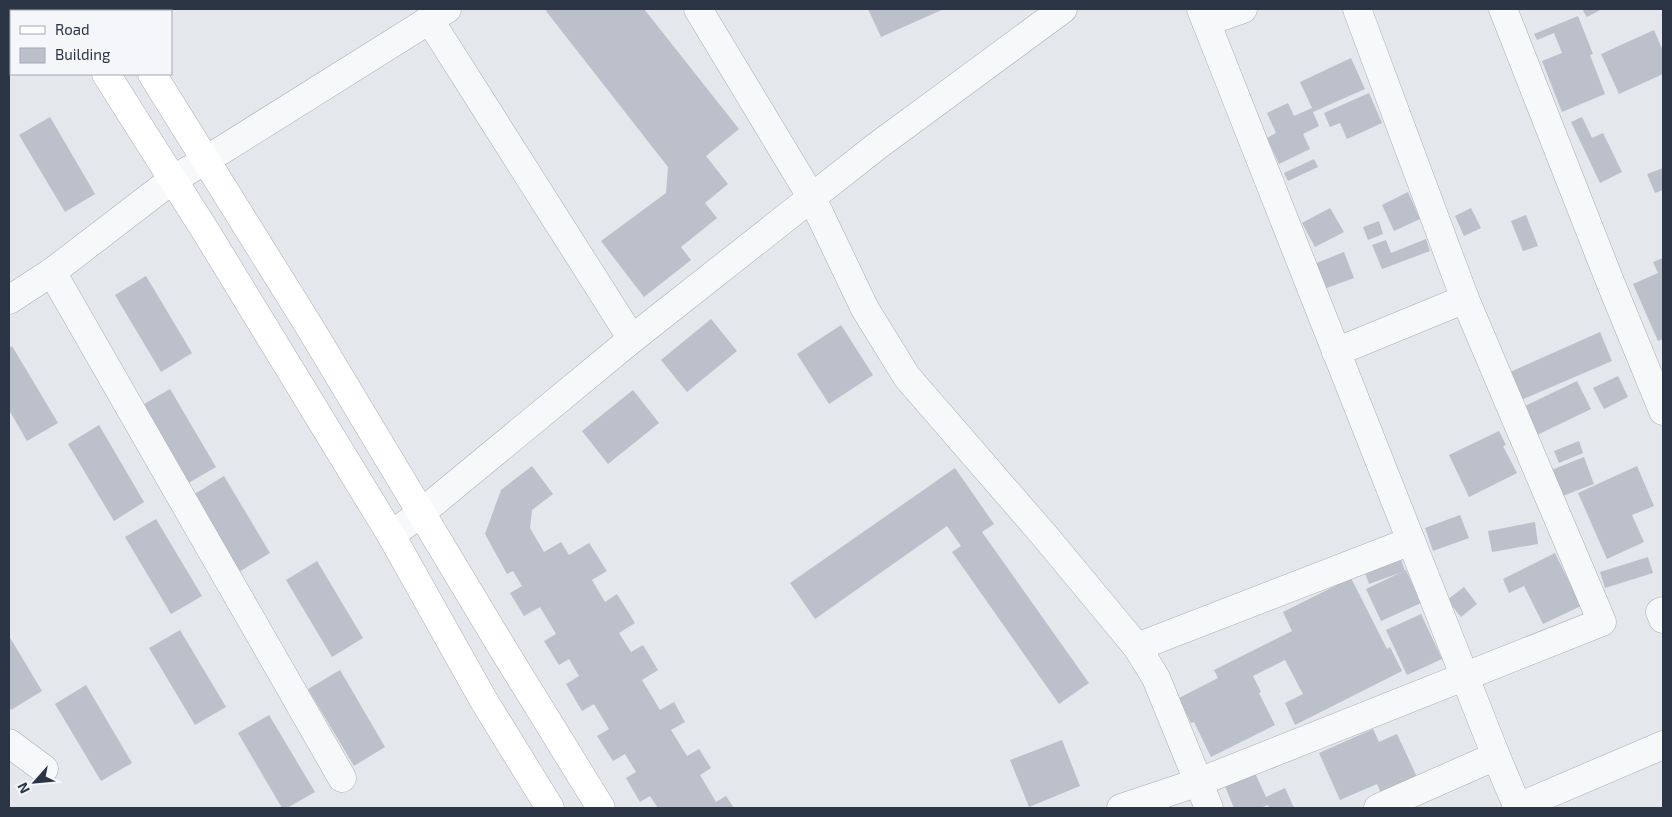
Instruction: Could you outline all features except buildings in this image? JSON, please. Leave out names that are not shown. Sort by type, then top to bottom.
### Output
[{"type":"street","points":[[698,9],[812,198],[865,309],[907,377],[1044,535],[1136,647],[1156,678],[1208,808]]},
{"type":"street","points":[[391,535],[421,513],[632,339],[877,146],[1063,9]]},
{"type":"street","points":[[1243,9],[1203,16],[1518,808],[1663,745]]},
{"type":"street","points":[[1121,808],[1199,782],[1602,622],[1465,299],[1357,9]]},
{"type":"street","points":[[1503,9],[1605,270],[1663,411]]},
{"type":"street","points":[[9,300],[52,272],[172,180],[438,14],[632,339]]},
{"type":"street","points":[[107,75],[208,235],[391,535],[484,701],[550,808]]},
{"type":"street","points":[[153,75],[314,335],[601,808]]},
{"type":"street","points":[[52,272],[342,778]]},
{"type":"street","points":[[1336,352],[1465,299]]},
{"type":"street","points":[[1136,647],[1411,541]]},
{"type":"street","points":[[1663,611],[1660,612],[1663,619]]},
{"type":"street","points":[[9,743],[44,769]]},
{"type":"street","points":[[1378,808],[1496,756]]}]
